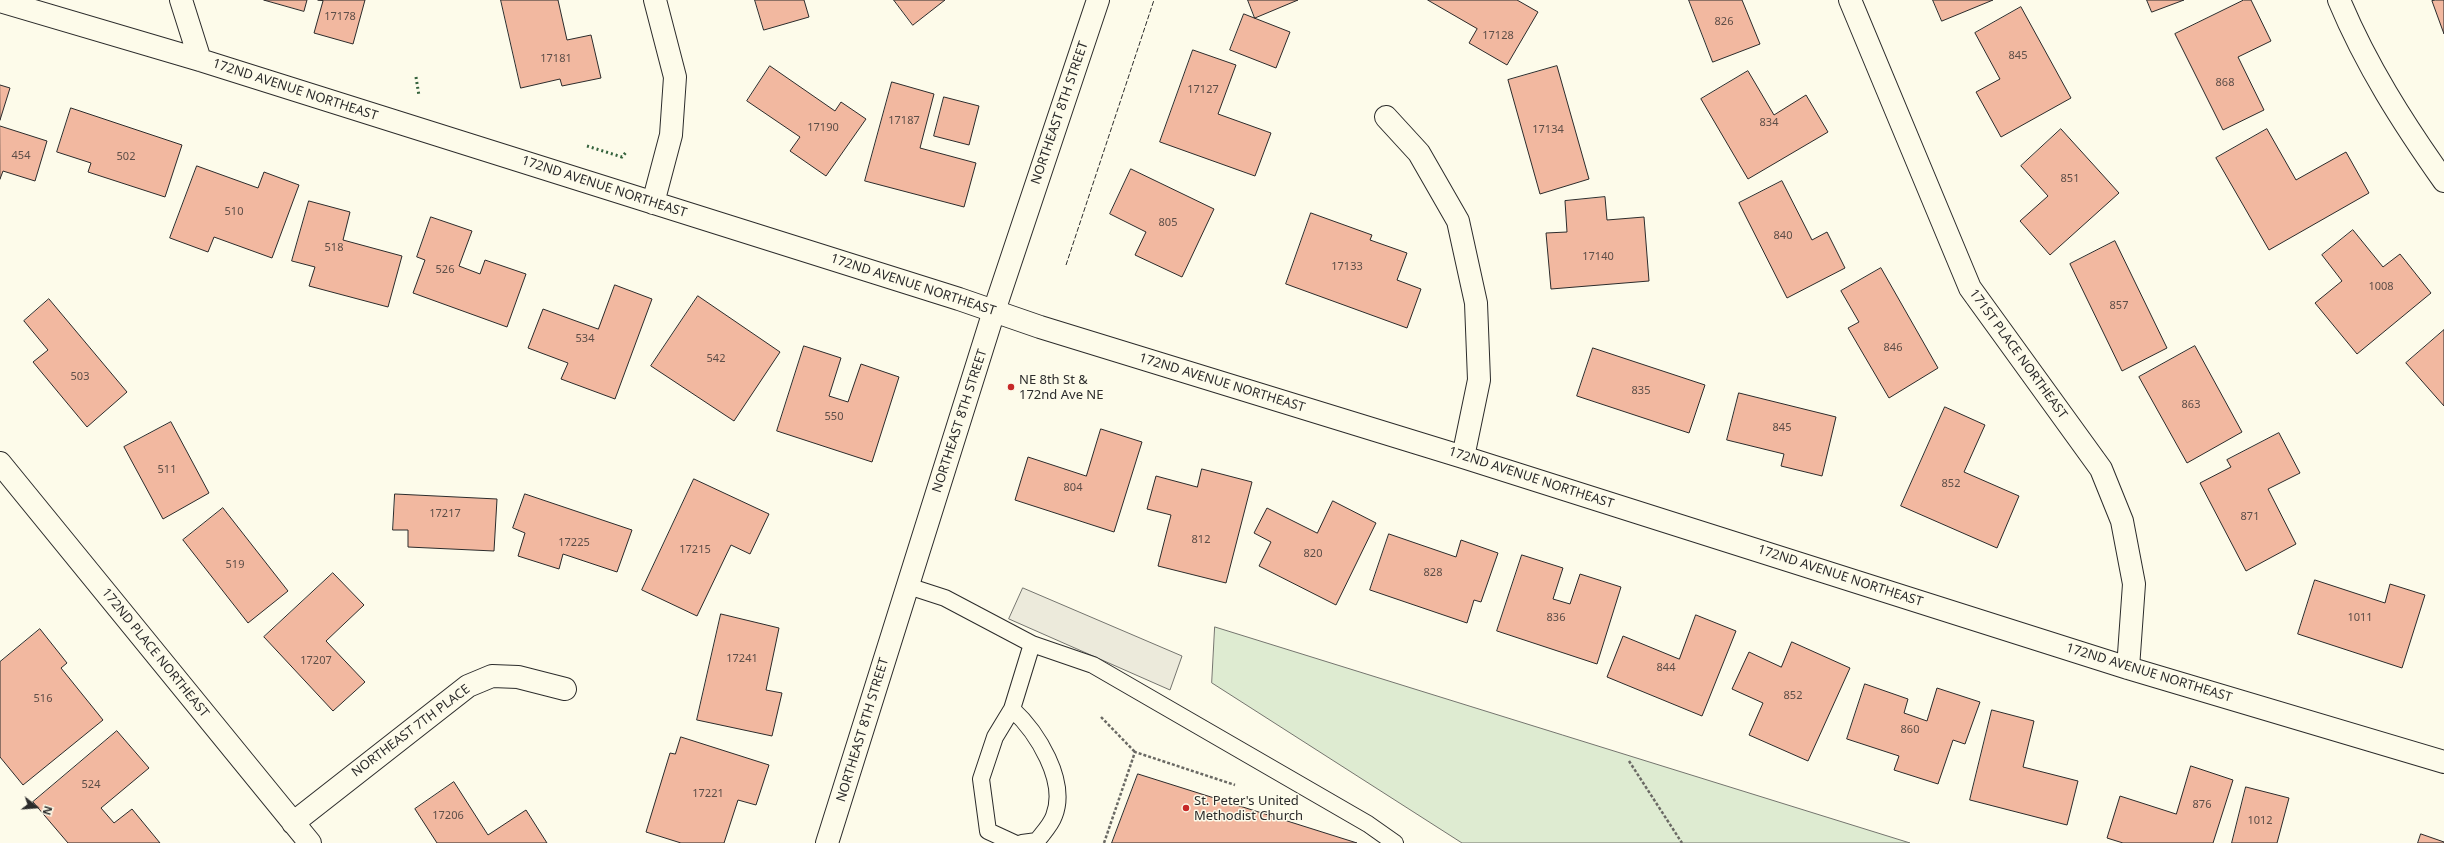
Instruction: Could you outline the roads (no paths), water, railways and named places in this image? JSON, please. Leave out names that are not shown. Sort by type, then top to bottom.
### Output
[{"type":"street","points":[[181,0],[200,60]]},
{"type":"street","points":[[653,202],[671,134],[675,77],[655,0]]},
{"type":"street","name":"NORTHEAST 8TH STREET","points":[[827,843],[994,312],[1098,0]]},
{"type":"street","name":"171ST PLACE NORTHEAST","points":[[1850,0],[1970,288],[2101,469],[2122,521],[2134,584],[2128,668]]},
{"type":"street","points":[[2339,0],[2356,41],[2405,127],[2444,180]]},
{"type":"street","name":"172ND AVENUE NORTHEAST","points":[[0,1],[200,60],[653,202],[994,312],[1463,457],[2128,668],[2444,762]]},
{"type":"street","points":[[1386,118],[1419,153],[1458,221],[1476,303],[1479,380],[1463,457]]},
{"type":"street","name":"172ND PLACE NORTHEAST","points":[[0,464],[310,843]]},
{"type":"street","name":"NORTHEAST 7TH PLACE","points":[[294,823],[468,686],[492,676],[518,676],[565,689]]},
{"type":"lane","points":[[908,586],[945,598],[1032,644],[1092,665],[1368,824],[1395,843]]},
{"type":"lane","points":[[1014,843],[988,831],[981,779],[995,737],[1012,709],[1032,644]]},
{"type":"lane","points":[[1012,709],[1028,724],[1047,758],[1059,789],[1054,817],[1037,841],[1022,843]]},
{"type":"place","name":"NE 8th St & 172nd Ave NE","points":[[1011,387]]},
{"type":"place","name":"St. Peter's United Methodist Church","points":[[1186,808]]}]
